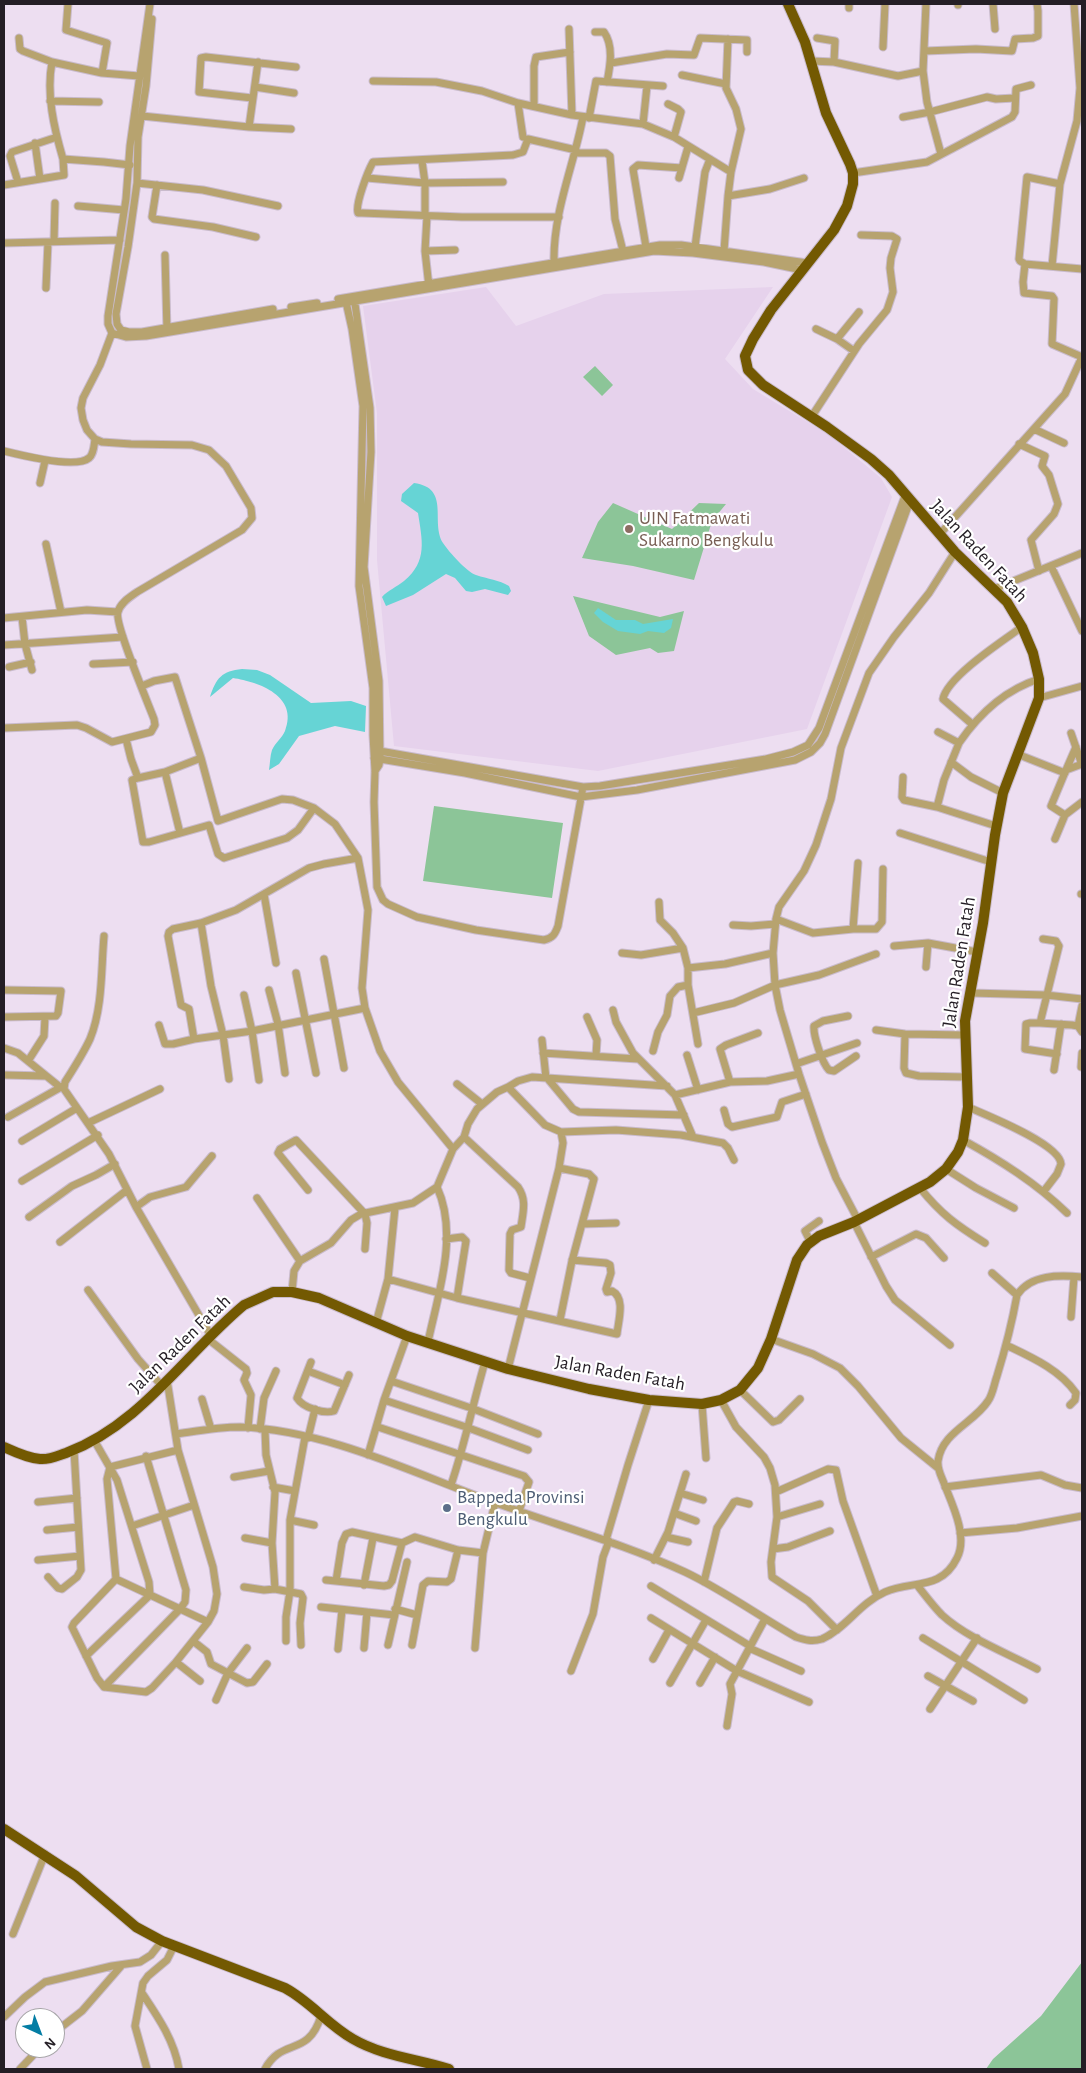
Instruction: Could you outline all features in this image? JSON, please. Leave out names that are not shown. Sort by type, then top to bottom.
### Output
[{"type":"highway","points":[[788,4],[811,60],[826,113],[853,172]]},
{"type":"highway","name":"Jalan Raden Fatah","points":[[4,1447],[26,1457],[39,1459],[51,1458],[74,1450],[94,1440],[134,1413],[209,1337],[250,1301],[273,1292],[292,1292],[319,1298],[407,1336],[508,1369],[590,1389],[649,1400],[702,1404],[721,1400],[740,1390],[758,1368],[772,1339],[797,1260],[810,1241],[856,1221],[920,1188],[946,1169],[958,1152],[963,1140],[968,1107],[964,1035],[967,1004],[971,994],[996,826],[1003,792],[1039,698],[1039,679],[1031,647],[1007,602],[939,535],[889,475],[871,459],[812,416],[759,381],[748,370],[746,361],[750,344],[764,320],[842,216],[853,184],[853,172]]},
{"type":"highway","points":[[4,1829],[44,1854],[83,1882],[136,1927],[162,1942],[285,1988],[296,1994],[346,2035],[370,2048],[449,2069]]},
{"type":"street","points":[[68,4],[66,30],[107,43],[102,73]]},
{"type":"street","points":[[150,4],[139,76],[136,183],[128,247],[117,302],[117,324],[121,330],[129,332],[167,330]]},
{"type":"street","points":[[4,728],[69,724],[86,728],[109,741],[147,734],[153,729],[154,719],[123,638],[118,621],[118,612],[126,601],[137,592],[242,530],[249,523],[252,514],[251,508],[226,466],[209,450],[192,445],[102,442],[91,435],[82,420],[81,408],[83,398],[100,365],[112,333],[108,324],[108,316],[154,4]]},
{"type":"street","points":[[883,47],[885,4]]},
{"type":"street","points":[[926,4],[923,71],[930,112],[941,154]]},
{"type":"street","points":[[993,4],[995,29]]},
{"type":"street","points":[[925,51],[976,49],[1011,52],[1014,48],[1015,39],[1038,36],[1038,11],[1036,4]]},
{"type":"street","points":[[1052,266],[1060,184],[1080,112],[1074,4]]},
{"type":"street","points":[[569,29],[572,115]]},
{"type":"street","points":[[595,32],[606,34],[611,63],[607,82]]},
{"type":"street","points":[[19,38],[20,49],[23,52],[52,62],[102,73],[139,76]]},
{"type":"street","points":[[817,38],[836,42],[834,62]]},
{"type":"street","points":[[611,63],[667,54],[694,55],[699,39],[747,40],[747,52]]},
{"type":"street","points":[[724,251],[731,172],[741,129],[740,121],[726,84],[728,39]]},
{"type":"street","points":[[534,106],[535,59],[539,55],[570,52]]},
{"type":"street","points":[[252,98],[199,92],[201,58],[296,67]]},
{"type":"street","points":[[811,60],[834,62],[898,76],[923,71]]},
{"type":"street","points":[[4,185],[64,175],[63,159],[50,102],[52,62]]},
{"type":"street","points":[[249,127],[258,62]]},
{"type":"street","points":[[682,75],[726,84]]},
{"type":"street","points":[[554,262],[555,241],[564,186],[586,117],[594,82],[597,80],[662,86]]},
{"type":"street","points":[[373,81],[436,82],[572,115],[643,124],[674,137],[731,172]]},
{"type":"street","points":[[853,172],[920,165],[1012,116],[1015,112],[1016,89],[1031,85]]},
{"type":"street","points":[[643,124],[647,86]]},
{"type":"street","points":[[255,87],[294,93]]},
{"type":"street","points":[[903,117],[987,97],[996,99],[1015,98]]},
{"type":"street","points":[[50,102],[99,102]]},
{"type":"street","points":[[518,103],[523,137]]},
{"type":"street","points":[[668,104],[678,109],[681,114],[674,137]]},
{"type":"street","points":[[138,121],[291,129]]},
{"type":"street","points":[[18,182],[11,154],[35,143],[57,137]]},
{"type":"street","points":[[559,217],[358,213],[357,210],[358,202],[373,162],[513,155],[523,152],[528,140],[576,151],[606,153],[610,156],[615,219],[623,251]]},
{"type":"street","points":[[35,143],[40,179]]},
{"type":"street","points":[[679,178],[688,147]]},
{"type":"street","points":[[63,159],[130,166]]},
{"type":"street","points":[[693,249],[705,172],[710,159]]},
{"type":"street","points":[[422,161],[425,183],[425,251],[429,287]]},
{"type":"street","points":[[646,247],[633,169],[638,165],[682,168]]},
{"type":"street","points":[[1060,184],[1027,177],[1019,259],[1025,264],[1082,269]]},
{"type":"street","points":[[367,178],[425,183],[503,182]]},
{"type":"street","points":[[728,196],[770,189],[804,178]]},
{"type":"street","points":[[136,183],[203,190],[278,206]]},
{"type":"street","points":[[156,185],[152,217],[154,219],[213,227],[256,237]]},
{"type":"street","points":[[46,288],[55,203]]},
{"type":"street","points":[[78,206],[124,210]]},
{"type":"street","points":[[812,416],[854,352],[887,310],[891,300],[893,285],[890,268],[891,258],[898,242],[896,237],[861,235]]},
{"type":"street","points":[[4,243],[120,240]]},
{"type":"street","points":[[475,279],[554,262],[570,263],[623,251],[667,245],[764,262],[805,267]]},
{"type":"street","points":[[112,333],[131,338],[167,330],[354,298],[654,251],[693,249],[724,251],[805,267]]},
{"type":"street","points":[[425,251],[456,250]]},
{"type":"street","points":[[166,255],[167,330]]},
{"type":"street","points":[[939,535],[1065,394],[1082,359],[1052,344],[1054,299],[1052,296],[1024,293],[1025,264]]},
{"type":"street","points":[[304,307],[346,302],[354,298]]},
{"type":"street","points":[[354,298],[364,406],[359,586],[372,656],[377,750],[374,802],[377,887],[384,900],[397,910],[425,919],[476,930],[544,940],[553,937],[558,926],[583,787]]},
{"type":"street","points":[[346,302],[356,334]]},
{"type":"street","points":[[837,339],[859,312]]},
{"type":"street","points":[[816,329],[837,339],[854,352]]},
{"type":"street","points":[[1034,430],[1064,443]]},
{"type":"street","points":[[4,451],[44,461],[84,460],[92,454],[95,439]]},
{"type":"street","points":[[1019,444],[1045,456],[1042,466],[1048,475],[1058,504],[1054,514],[1031,540],[1038,571]]},
{"type":"street","points":[[40,483],[44,461]]},
{"type":"street","points":[[377,750],[583,787],[638,781],[766,759],[808,746],[819,728],[908,498]]},
{"type":"street","points":[[377,758],[530,785],[581,797],[637,790],[796,760],[811,752],[820,743],[825,734],[896,529]]},
{"type":"street","points":[[46,544],[61,612]]},
{"type":"street","points":[[950,1345],[897,1303],[871,1257],[836,1178],[798,1074],[774,986],[773,953],[779,907],[804,870],[816,845],[831,799],[841,748],[868,673],[929,593],[955,552]]},
{"type":"street","points":[[994,589],[1082,553]]},
{"type":"street","points":[[1051,566],[1080,620],[1082,631]]},
{"type":"street","points":[[4,618],[87,610],[118,612]]},
{"type":"street","points":[[10,667],[32,666],[25,644],[22,617]]},
{"type":"street","points":[[972,724],[943,699],[945,693],[974,663],[1022,627]]},
{"type":"street","points":[[4,645],[123,638]]},
{"type":"street","points":[[94,664],[133,662]]},
{"type":"street","points":[[142,686],[154,681],[176,678],[218,821]]},
{"type":"street","points":[[937,807],[950,762],[959,743],[972,724],[1004,695],[1022,685],[1039,679]]},
{"type":"street","points":[[1039,698],[1082,686]]},
{"type":"street","points":[[938,732],[959,743]]},
{"type":"street","points":[[1017,754],[1065,771],[1082,764],[1071,733]]},
{"type":"street","points":[[126,739],[138,778]]},
{"type":"street","points":[[1065,815],[1051,806],[1076,747]]},
{"type":"street","points":[[201,758],[165,772],[132,780],[143,842],[180,834],[282,799],[293,800],[314,808],[335,824],[358,858],[368,910],[367,942],[362,974],[365,1008],[380,1051],[391,1072],[453,1149]]},
{"type":"street","points":[[950,762],[971,777],[1003,792]]},
{"type":"street","points":[[165,772],[180,834]]},
{"type":"street","points":[[903,776],[903,799],[937,807],[996,826]]},
{"type":"street","points":[[1055,839],[1065,815],[1082,802]]},
{"type":"street","points":[[209,825],[218,854],[224,858],[287,838],[298,830],[314,808]]},
{"type":"street","points":[[900,833],[992,862]]},
{"type":"street","points":[[194,1039],[189,1009],[181,1005],[168,936],[169,932],[236,910],[316,865],[358,858]]},
{"type":"street","points":[[853,929],[858,863]]},
{"type":"street","points":[[733,924],[751,926],[776,921],[813,933],[876,929],[882,922],[883,869]]},
{"type":"street","points":[[264,894],[276,963]]},
{"type":"street","points":[[659,902],[661,922],[673,933],[683,948],[688,968],[688,985],[698,1044]]},
{"type":"street","points":[[201,923],[211,986],[223,1035],[229,1079]]},
{"type":"street","points":[[8,1117],[62,1087],[90,1039],[98,1010],[104,936]]},
{"type":"street","points":[[1040,1023],[1059,946],[1056,941],[1043,939]]},
{"type":"street","points":[[894,946],[928,943],[977,952]]},
{"type":"street","points":[[926,967],[928,943]]},
{"type":"street","points":[[622,953],[641,955],[683,948]]},
{"type":"street","points":[[688,968],[725,964],[773,953]]},
{"type":"street","points":[[693,1013],[734,1003],[774,986],[819,975],[876,954]]},
{"type":"street","points":[[324,959],[344,1068]]},
{"type":"street","points":[[296,973],[316,1073]]},
{"type":"street","points":[[652,1051],[658,1032],[668,1015],[670,996],[678,987],[688,985]]},
{"type":"street","points":[[4,990],[61,991],[57,1015],[45,1017],[4,1017]]},
{"type":"street","points":[[270,990],[286,1073]]},
{"type":"street","points":[[244,994],[260,1080]]},
{"type":"street","points":[[971,994],[1046,995],[1082,998]]},
{"type":"street","points":[[1057,1054],[1025,1048],[1026,1024],[1030,1022],[1061,1024],[1080,1029],[1082,1006]]},
{"type":"street","points":[[159,1025],[163,1042],[167,1044],[365,1008]]},
{"type":"street","points":[[613,1010],[627,1043],[638,1059],[676,1095],[694,1137]]},
{"type":"street","points":[[848,1016],[823,1020],[814,1026],[814,1030],[826,1068],[831,1071],[856,1056]]},
{"type":"street","points":[[28,1061],[44,1036],[45,1017]]},
{"type":"street","points":[[587,1017],[597,1040],[596,1056]]},
{"type":"street","points":[[1054,1070],[1061,1024]]},
{"type":"street","points":[[876,1030],[905,1034],[964,1035]]},
{"type":"street","points":[[730,1082],[720,1049],[758,1033]]},
{"type":"street","points":[[905,1034],[904,1068],[906,1073],[919,1076],[966,1077]]},
{"type":"street","points":[[542,1040],[547,1079],[573,1109],[579,1112],[684,1115]]},
{"type":"street","points":[[796,1064],[857,1043]]},
{"type":"street","points":[[4,1048],[18,1053],[62,1087],[98,1135],[209,1337],[246,1369],[244,1380],[251,1398],[248,1428]]},
{"type":"street","points":[[543,1052],[638,1059]]},
{"type":"street","points":[[1081,1067],[1082,1052]]},
{"type":"street","points":[[687,1055],[698,1090]]},
{"type":"street","points":[[676,1095],[730,1082],[767,1081],[798,1074]]},
{"type":"street","points":[[4,1075],[46,1076]]},
{"type":"street","points":[[292,1292],[294,1271],[300,1261],[326,1247],[355,1216],[420,1201],[438,1188],[453,1149],[464,1136],[472,1117],[482,1104],[498,1092],[528,1078],[667,1086]]},
{"type":"street","points":[[457,1084],[482,1104]]},
{"type":"street","points":[[508,1087],[545,1125],[561,1132],[616,1130],[694,1137],[723,1144],[728,1148],[734,1160]]},
{"type":"street","points":[[88,1123],[160,1089]]},
{"type":"street","points":[[724,1110],[727,1122],[732,1127],[763,1121],[777,1117],[782,1102],[806,1094]]},
{"type":"street","points":[[968,1107],[1020,1129],[1058,1154],[1061,1164],[1057,1174],[1044,1191]]},
{"type":"street","points":[[22,1141],[77,1108]]},
{"type":"street","points":[[508,1369],[559,1168],[563,1143],[561,1132]]},
{"type":"street","points":[[22,1181],[98,1135]]},
{"type":"street","points":[[464,1136],[518,1187],[524,1196],[525,1203],[521,1227],[512,1230],[510,1234],[509,1270],[511,1273],[530,1278]]},
{"type":"street","points":[[308,1190],[278,1153],[280,1149],[296,1140],[365,1214],[367,1223],[365,1248]]},
{"type":"street","points":[[963,1140],[1001,1161],[1044,1191],[1067,1213]]},
{"type":"street","points":[[136,1207],[150,1197],[186,1187],[212,1156]]},
{"type":"street","points":[[29,1217],[72,1186],[115,1164]]},
{"type":"street","points":[[559,1168],[589,1174],[594,1179],[572,1260],[560,1320]]},
{"type":"street","points":[[946,1169],[976,1188],[1014,1208]]},
{"type":"street","points":[[428,1342],[443,1270],[446,1239],[444,1202],[438,1188]]},
{"type":"street","points":[[920,1188],[944,1215],[962,1229],[985,1242]]},
{"type":"street","points":[[60,1242],[127,1190]]},
{"type":"street","points":[[257,1198],[300,1261]]},
{"type":"street","points":[[376,1323],[388,1279],[395,1208]]},
{"type":"street","points":[[810,1241],[805,1231],[818,1221]]},
{"type":"street","points":[[582,1224],[616,1223]]},
{"type":"street","points":[[871,1257],[916,1234],[926,1238],[944,1258]]},
{"type":"street","points":[[446,1239],[462,1237],[466,1242],[457,1298]]},
{"type":"street","points":[[388,1279],[457,1298],[617,1334],[620,1308],[619,1299],[617,1293],[607,1292],[606,1289],[610,1265],[572,1260]]},
{"type":"street","points":[[992,1273],[1017,1295]]},
{"type":"street","points":[[1071,1317],[1074,1277]]},
{"type":"street","points":[[176,1434],[211,1429],[262,1429],[307,1437],[368,1455],[495,1503],[608,1541],[654,1560],[704,1582],[796,1637],[810,1641],[822,1638],[837,1630],[859,1608],[877,1596],[901,1587],[936,1580],[949,1570],[959,1556],[961,1544],[957,1520],[938,1468],[940,1450],[945,1442],[988,1401],[1006,1344],[1017,1295],[1025,1285],[1042,1278],[1082,1278]]},
{"type":"street","points":[[88,1290],[138,1359],[164,1383],[178,1450],[216,1577],[216,1604],[208,1622],[176,1662],[146,1692],[104,1687],[97,1678],[72,1624],[116,1579],[107,1479],[110,1467]]},
{"type":"street","points":[[368,1455],[378,1427],[384,1400],[407,1336]]},
{"type":"street","points":[[772,1339],[813,1354],[840,1368],[858,1386],[901,1438],[938,1468]]},
{"type":"street","points":[[1006,1344],[1043,1363],[1067,1383],[1076,1392],[1075,1400],[1070,1405]]},
{"type":"street","points":[[311,1362],[298,1398],[302,1404],[315,1409],[334,1411],[349,1375]]},
{"type":"street","points":[[451,1485],[461,1455],[466,1427],[485,1362]]},
{"type":"street","points":[[274,1589],[272,1543],[275,1498],[262,1429],[264,1398],[276,1370]]},
{"type":"street","points":[[308,1370],[345,1385]]},
{"type":"street","points":[[391,1381],[471,1408],[538,1434]]},
{"type":"street","points":[[740,1390],[773,1422],[779,1420],[800,1399]]},
{"type":"street","points":[[202,1399],[211,1429]]},
{"type":"street","points":[[384,1400],[528,1450]]},
{"type":"street","points":[[571,1671],[593,1614],[603,1557],[628,1465],[649,1400]]},
{"type":"street","points":[[721,1400],[736,1427],[767,1462],[776,1492],[777,1517],[772,1577],[808,1601],[837,1630]]},
{"type":"street","points":[[702,1404],[706,1458]]},
{"type":"street","points":[[286,1641],[286,1617],[290,1591],[290,1520],[307,1437],[315,1409]]},
{"type":"street","points":[[378,1427],[527,1477],[529,1482],[519,1511]]},
{"type":"street","points":[[94,1440],[117,1480],[149,1582],[150,1595]]},
{"type":"street","points":[[48,1577],[58,1588],[64,1588],[80,1572],[74,1450]]},
{"type":"street","points":[[110,1467],[146,1456],[178,1450]]},
{"type":"street","points":[[104,1687],[180,1609],[184,1602],[186,1590],[146,1456]]},
{"type":"street","points":[[776,1492],[828,1469],[836,1470],[851,1527],[877,1596]]},
{"type":"street","points":[[234,1477],[269,1472]]},
{"type":"street","points":[[654,1560],[666,1537],[686,1474]]},
{"type":"street","points":[[945,1487],[1041,1475],[1082,1488]]},
{"type":"street","points":[[274,1487],[295,1491]]},
{"type":"street","points":[[680,1493],[703,1500]]},
{"type":"street","points":[[38,1502],[77,1498]]},
{"type":"street","points":[[704,1582],[715,1532],[720,1520],[734,1502],[748,1504]]},
{"type":"street","points":[[475,1648],[483,1553],[495,1503]]},
{"type":"street","points":[[777,1517],[820,1504]]},
{"type":"street","points":[[132,1526],[194,1505]]},
{"type":"street","points":[[674,1513],[696,1520]]},
{"type":"street","points":[[960,1533],[1017,1528],[1082,1516]]},
{"type":"street","points":[[290,1520],[314,1526]]},
{"type":"street","points":[[47,1530],[78,1527]]},
{"type":"street","points":[[773,1549],[788,1547],[830,1530]]},
{"type":"street","points":[[336,1581],[344,1536],[352,1532],[402,1543],[415,1537],[458,1550],[483,1553]]},
{"type":"street","points":[[666,1537],[688,1542]]},
{"type":"street","points":[[245,1538],[272,1543]]},
{"type":"street","points":[[364,1585],[373,1538]]},
{"type":"street","points":[[326,1580],[364,1585],[384,1586],[391,1584],[402,1543]]},
{"type":"street","points":[[412,1645],[424,1583],[430,1580],[447,1582],[451,1579],[458,1550]]},
{"type":"street","points":[[38,1560],[80,1556]]},
{"type":"street","points":[[388,1645],[407,1562]]},
{"type":"street","points":[[116,1579],[208,1622]]},
{"type":"street","points":[[917,1585],[942,1615],[977,1638],[1037,1669]]},
{"type":"street","points":[[652,1586],[750,1647],[801,1671]]},
{"type":"street","points":[[244,1587],[299,1592],[302,1596],[300,1623],[302,1646]]},
{"type":"street","points":[[86,1656],[150,1595]]},
{"type":"street","points":[[321,1607],[417,1615]]},
{"type":"street","points":[[338,1649],[342,1610]]},
{"type":"street","points":[[364,1648],[367,1612]]},
{"type":"street","points":[[651,1618],[737,1671],[809,1702]]},
{"type":"street","points":[[727,1726],[732,1694],[730,1684],[765,1619]]},
{"type":"street","points":[[670,1683],[706,1620]]},
{"type":"street","points":[[653,1659],[670,1630]]},
{"type":"street","points":[[923,1638],[1024,1700]]},
{"type":"street","points":[[930,1709],[977,1638]]},
{"type":"street","points":[[193,1641],[207,1652],[211,1664],[249,1684],[253,1682],[267,1664]]},
{"type":"street","points":[[216,1700],[228,1673],[247,1648]]},
{"type":"street","points":[[700,1683],[715,1658]]},
{"type":"street","points":[[176,1662],[200,1681]]},
{"type":"street","points":[[928,1676],[973,1701]]},
{"type":"street","points":[[13,1934],[44,1854]]},
{"type":"street","points":[[4,2017],[25,1997],[45,1982],[145,1960],[155,1952],[162,1942]]},
{"type":"street","points":[[147,2069],[135,2026],[142,1993],[145,1980],[167,1960],[174,1946]]},
{"type":"street","points":[[65,2024],[82,2011],[122,1965]]},
{"type":"street","points":[[142,1993],[166,2031],[174,2048],[179,2069]]},
{"type":"street","points":[[265,2069],[276,2054],[307,2040],[316,2030],[321,2016]]},
{"type":"street","points":[[20,2069],[30,2058]]},
{"type":"shaded area","name":"UIN Fatmawati Sukarno Bengkulu","points":[[486,287],[516,326],[604,294],[773,287],[725,359],[753,389],[829,435],[881,478],[892,497],[807,729],[598,771],[394,746],[377,560],[377,413],[363,306]]},
{"type":"shaded area","points":[[595,366],[613,385],[602,396],[583,377]]},
{"type":"shaded area","points":[[414,483],[425,486],[436,499],[440,535],[449,551],[472,573],[509,586],[511,591],[508,595],[485,589],[472,592],[466,591],[455,578],[446,574],[413,595],[386,606],[382,597],[412,573],[417,566],[422,550],[418,513],[401,501],[402,494]]},
{"type":"shaded area","points":[[613,503],[672,529],[699,503],[726,504],[712,521],[694,580],[633,566],[582,558],[598,522]]},
{"type":"shaded area","points":[[573,596],[660,617],[684,611],[674,651],[658,653],[650,648],[616,655],[589,636]]},
{"type":"shaded area","points":[[598,608],[616,620],[635,620],[643,624],[673,619],[671,628],[664,633],[648,631],[640,634],[618,631],[603,622],[594,613]]},
{"type":"shaded area","points":[[242,669],[257,670],[270,675],[311,703],[351,701],[366,706],[365,732],[335,726],[299,736],[279,764],[269,770],[272,750],[285,731],[288,719],[282,700],[265,687],[233,678],[210,697],[217,680],[229,672]]},
{"type":"shaded area","points":[[434,806],[563,823],[552,898],[423,881]]},
{"type":"shaded area","points":[[1082,1962],[1082,2069],[986,2069],[993,2059],[1041,2016]]},
{"type":"place","name":"UIN Fatmawati Sukarno Bengkulu","points":[[629,529]]},
{"type":"place","name":"Bappeda Provinsi Bengkulu","points":[[447,1508]]}]
